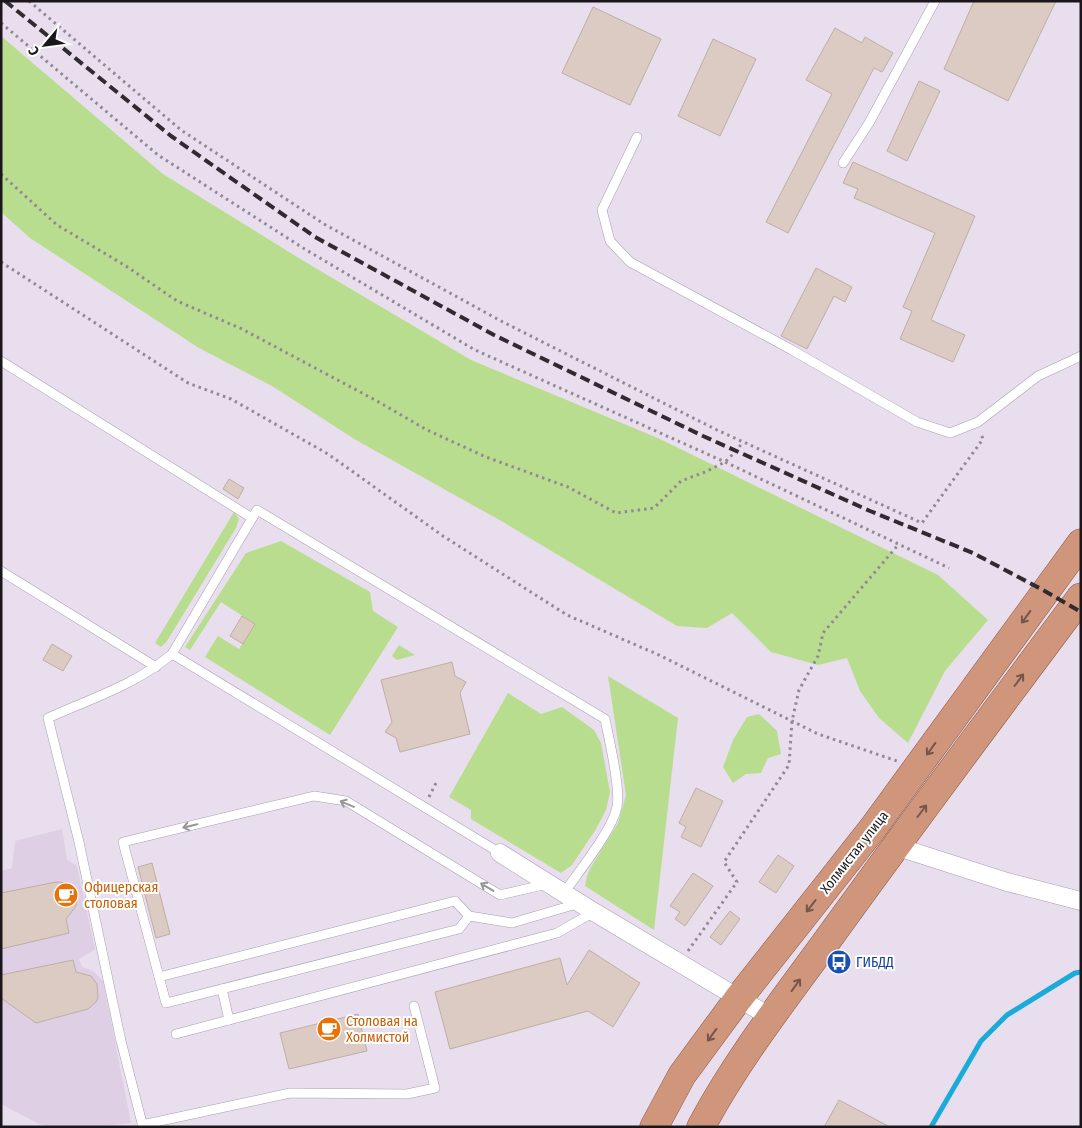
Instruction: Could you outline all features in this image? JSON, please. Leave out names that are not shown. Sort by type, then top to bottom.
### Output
[{"type":"highway","name":"Холмистая улица","points":[[654,1127],[682,1075],[738,999],[918,768],[1081,543]]},
{"type":"highway","name":"Холмистая улица","points":[[706,1122],[721,1089],[895,846],[1081,597]]},
{"type":"street","points":[[895,846],[1007,882],[1081,901]]},
{"type":"street","points":[[500,853],[772,1018]]},
{"type":"lane","points":[[842,163],[869,123],[935,1]]},
{"type":"lane","points":[[637,137],[602,210],[610,241],[630,262],[792,350],[917,422],[950,433],[978,422],[1038,376],[1081,356]]},
{"type":"lane","points":[[1,361],[252,518]]},
{"type":"lane","points":[[414,1006],[435,1088],[407,1094],[290,1093],[142,1126],[121,1041],[79,842],[48,718],[112,690],[156,667],[172,654],[257,510],[605,719],[617,790],[617,806],[611,825],[557,888],[500,895],[346,801],[314,796],[123,842],[166,1004],[459,929],[469,916]]},
{"type":"lane","points":[[1,571],[156,667]]},
{"type":"lane","points":[[172,654],[500,853]]},
{"type":"lane","points":[[159,977],[455,901],[469,916],[512,923],[587,907]]},
{"type":"lane","points":[[176,1034],[557,933],[587,907]]},
{"type":"lane","points":[[222,990],[229,1020]]},
{"type":"path","points":[[29,1],[181,130],[324,224],[501,321],[743,442],[922,523],[983,439],[978,422]]},
{"type":"path","points":[[1,24],[158,155],[303,248],[475,350],[725,462],[949,568]]},
{"type":"path","points":[[1,174],[57,225],[126,266],[177,301],[242,329],[428,430],[486,457],[568,487],[616,513],[654,508],[681,481],[725,462],[743,442]]},
{"type":"path","points":[[1,262],[188,383],[231,399],[328,454],[443,536],[567,615],[659,655],[818,734],[918,768]]},
{"type":"path","points":[[679,963],[738,882],[724,862],[789,765],[792,721],[799,690],[818,656],[823,633],[898,544]]},
{"type":"shaded area","points":[[62,829],[67,860],[77,866],[95,949],[79,959],[82,967],[93,971],[103,981],[131,1123],[92,1127],[51,1127],[39,1124],[1,1104],[1,871],[12,868],[15,841]]},
{"type":"green space","points":[[1,36],[163,174],[302,260],[471,360],[660,439],[938,575],[988,620],[945,671],[908,743],[879,718],[860,691],[847,658],[818,665],[771,652],[732,613],[707,628],[677,626],[503,522],[356,440],[272,386],[199,348],[30,238],[1,212]]},
{"type":"green space","points":[[234,512],[239,519],[236,528],[167,641],[161,647],[155,643]]},
{"type":"green space","points":[[281,541],[370,592],[373,611],[398,627],[330,735],[205,657],[218,636],[239,649],[255,624],[221,602],[190,650],[185,647],[246,553]]},
{"type":"green space","points":[[399,645],[415,655],[397,660],[392,656]]},
{"type":"green space","points":[[608,676],[678,718],[654,930],[585,886],[591,867],[618,823],[626,795]]},
{"type":"green space","points":[[508,693],[541,714],[562,707],[594,730],[601,743],[610,792],[606,810],[572,865],[561,873],[471,819],[471,810],[449,797]]},
{"type":"green space","points":[[759,714],[777,731],[781,754],[768,758],[761,773],[746,774],[733,783],[723,767],[733,740],[747,717]]},
{"type":"building","points":[[974,1],[1056,1],[1008,101],[944,69]]},
{"type":"building","points":[[593,7],[661,39],[630,105],[562,73]]},
{"type":"building","points":[[835,28],[862,43],[865,37],[893,53],[882,72],[874,68],[788,233],[766,222],[832,94],[806,80]]},
{"type":"building","points":[[713,39],[756,59],[720,136],[678,116]]},
{"type":"building","points":[[919,81],[940,91],[907,161],[887,151]]},
{"type":"building","points":[[853,162],[975,216],[931,320],[965,335],[953,362],[900,339],[912,311],[903,307],[935,233],[854,198],[858,189],[843,183]]},
{"type":"building","points":[[816,268],[852,287],[845,302],[834,296],[807,349],[781,336]]},
{"type":"building","points":[[229,479],[244,488],[238,499],[223,489]]},
{"type":"building","points":[[242,616],[255,624],[243,644],[230,636]]},
{"type":"building","points":[[52,644],[72,656],[63,671],[43,660]]},
{"type":"building","points":[[452,662],[455,676],[466,682],[460,693],[470,734],[400,752],[396,738],[385,732],[392,722],[381,680]]},
{"type":"building","points":[[696,788],[723,801],[701,847],[681,837],[686,827],[679,823]]},
{"type":"building","points":[[778,855],[794,866],[776,893],[759,882]]},
{"type":"building","points":[[152,863],[170,934],[156,938],[138,867]]},
{"type":"building","points":[[693,873],[713,886],[685,926],[675,919],[680,912],[670,906]]},
{"type":"building","points":[[56,882],[67,883],[75,890],[77,895],[76,906],[66,919],[69,933],[1,949],[1,893]]},
{"type":"building","points":[[730,911],[740,919],[721,945],[710,937]]},
{"type":"building","points":[[589,950],[640,983],[613,1027],[588,1011],[450,1049],[435,992],[560,958],[567,985]]},
{"type":"building","points":[[73,960],[76,972],[91,976],[97,984],[98,998],[88,1009],[36,1023],[1,998],[1,975]]},
{"type":"building","points":[[358,1014],[367,1051],[289,1069],[280,1033]]},
{"type":"building","points":[[839,1100],[890,1127],[824,1127]]},
{"type":"waterway","points":[[931,1127],[981,1041],[1007,1015],[1075,973],[1081,972]]},
{"type":"railway","points":[[5,1],[171,136],[315,237],[494,335],[703,436],[870,511],[973,553],[1081,612]]},
{"type":"place","name":"Офицерская столовая","points":[[66,895]]},
{"type":"place","name":"ГИБДД","points":[[839,962]]},
{"type":"place","name":"Столовая на Холмистой","points":[[329,1029]]}]
